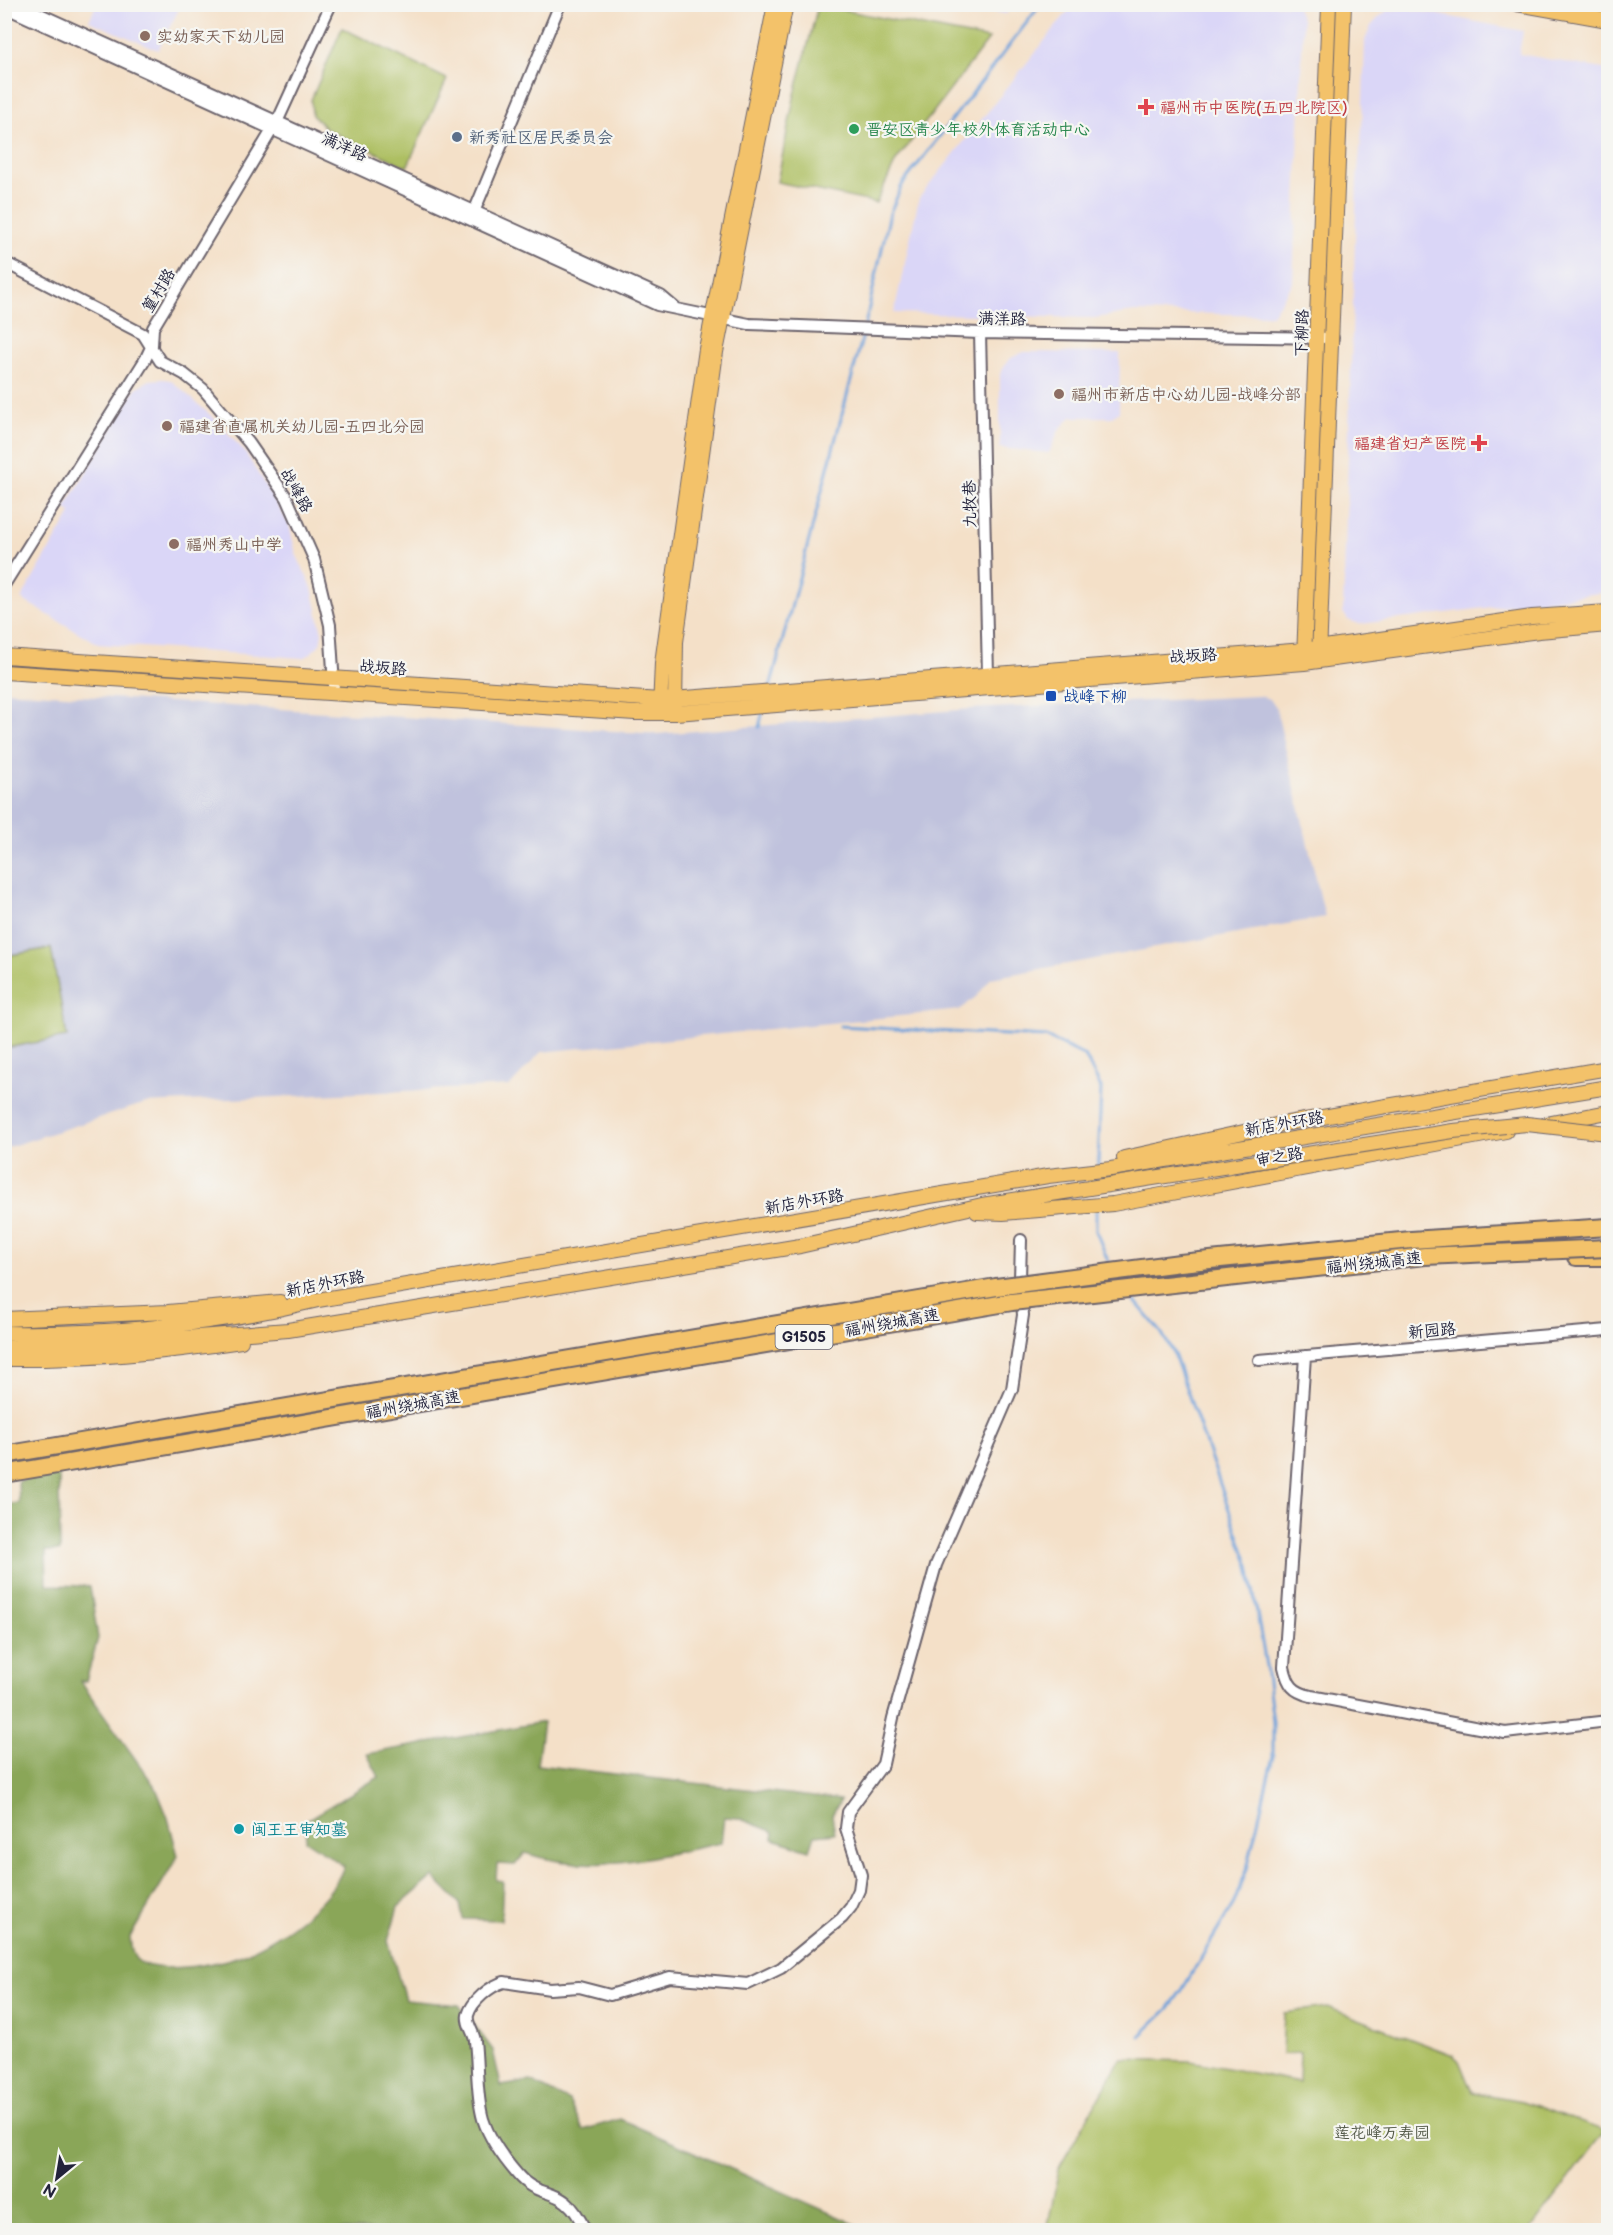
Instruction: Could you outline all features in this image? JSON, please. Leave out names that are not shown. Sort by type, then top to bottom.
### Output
[{"type":"highway","name":"福州绕城高速","points":[[4,1455],[996,1287],[1180,1263],[1400,1241],[1608,1227]]},
{"type":"highway","name":"福州绕城高速","points":[[4,1474],[1012,1302],[1425,1256],[1608,1248]]},
{"type":"highway","points":[[1425,1256],[1608,1257]]},
{"type":"main road","points":[[660,707],[664,651],[717,317],[775,4]]},
{"type":"main road","points":[[675,706],[676,642],[717,317],[786,4]]},
{"type":"main road","name":"下柳路","points":[[1304,657],[1329,4]]},
{"type":"main road","name":"下柳路","points":[[1319,655],[1333,338],[1344,4]]},
{"type":"main road","points":[[1517,4],[1608,20]]},
{"type":"main road","name":"战坂路","points":[[1319,655],[1532,617],[1608,612]]},
{"type":"main road","name":"战坂路","points":[[4,672],[334,687],[660,707],[1304,657],[1608,625]]},
{"type":"main road","name":"战坂路","points":[[4,656],[334,687]]},
{"type":"main road","name":"战坂路","points":[[781,699],[988,675],[1304,657]]},
{"type":"main road","name":"审之路","points":[[1083,1170],[1111,1161],[1276,1125],[1608,1068]]},
{"type":"main road","name":"新店外环路","points":[[4,1333],[79,1331],[196,1322],[269,1312],[318,1300],[1083,1170],[1608,1087]]},
{"type":"main road","name":"审之路","points":[[954,1212],[1003,1213],[1113,1204],[1608,1112]]},
{"type":"main road","name":"新店外环路","points":[[4,1347],[79,1346],[288,1330],[800,1246],[954,1212],[1083,1189],[1453,1131],[1527,1124],[1608,1133]]},
{"type":"main road","points":[[4,1319],[168,1312],[318,1300]]},
{"type":"main road","points":[[4,1359],[58,1360],[167,1352],[248,1340],[288,1330]]},
{"type":"street","name":"满洋路","points":[[18,4],[657,304],[749,324],[980,333],[1333,338]]},
{"type":"street","name":"篁村路","points":[[4,585],[132,381],[152,345],[153,328],[275,125],[331,4]]},
{"type":"street","points":[[474,212],[560,4]]},
{"type":"street","name":"满洋路","points":[[4,7],[661,296],[674,308]]},
{"type":"street","name":"战峰路","points":[[4,262],[144,334],[160,361],[184,374],[203,389],[249,443],[290,504],[308,543],[321,584],[331,632],[334,687]]},
{"type":"street","name":"九牧巷","points":[[980,333],[988,675]]},
{"type":"street","points":[[585,2230],[574,2209],[564,2198],[535,2187],[521,2178],[487,2127],[482,2114],[474,2037],[468,2023],[470,2009],[474,2002],[504,1982],[550,1989],[579,1987],[610,1995],[670,1977],[748,1984],[781,1968],[843,1918],[851,1907],[859,1890],[861,1875],[846,1828],[848,1812],[883,1764],[895,1708],[939,1558],[1012,1389],[1023,1315],[1020,1279],[1021,1240]]},
{"type":"street","name":"新园路","points":[[1259,1360],[1608,1330]]},
{"type":"street","points":[[1305,1356],[1284,1667],[1289,1685],[1294,1690],[1311,1696],[1497,1732],[1521,1732],[1608,1721]]},
{"type":"shaded area","name":"实幼家天下幼儿园","points":[[96,4],[181,5],[158,50],[89,21]]},
{"type":"shaded area","points":[[953,4],[1014,4],[1014,5],[1006,14]]},
{"type":"shaded area","name":"福州市中医院(五四北院区)","points":[[1073,5],[1296,5],[1303,22],[1293,283],[1272,315],[1134,312],[1094,318],[894,313],[919,198]]},
{"type":"shaded area","name":"福建省妇产医院","points":[[1405,8],[1523,31],[1519,54],[1608,70],[1608,592],[1360,624],[1348,620],[1343,612],[1357,181],[1362,129],[1365,40],[1371,26],[1379,17],[1387,11]]},
{"type":"shaded area","name":"福州市新店中心幼儿园-战峰分部","points":[[1024,352],[1120,353],[1119,412],[1112,417],[1071,417],[1059,430],[1049,453],[1000,448],[1000,374],[1009,359]]},
{"type":"shaded area","name":"福州秀山中学","points":[[150,380],[170,380],[216,420],[245,452],[289,524],[296,554],[312,588],[322,633],[320,644],[309,655],[303,658],[98,644],[21,599],[71,513],[65,508],[136,388]]},
{"type":"shaded area","points":[[5,691],[658,734],[971,709],[1259,696],[1270,699],[1276,708],[1325,917],[991,978],[978,995],[960,1010],[541,1052],[510,1086],[146,1103],[5,1148]]},
{"type":"green space","name":"晋安区青少年校外体育活动中心","points":[[818,5],[989,39],[896,161],[876,203],[777,182],[794,98]]},
{"type":"green space","points":[[342,28],[447,79],[407,167],[328,130],[312,115],[311,100]]},
{"type":"green space","points":[[51,948],[67,1037],[5,1048],[5,956]]},
{"type":"green space","points":[[59,1475],[60,1551],[46,1551],[47,1585],[90,1586],[98,1638],[86,1681],[80,1681],[156,1788],[168,1818],[178,1856],[130,1937],[132,1952],[136,1959],[145,1964],[174,1968],[224,1961],[261,1946],[304,1917],[328,1893],[338,1880],[344,1866],[305,1840],[308,1819],[379,1777],[367,1754],[543,1722],[537,1765],[841,1800],[832,1815],[835,1833],[815,1835],[810,1850],[773,1839],[774,1832],[738,1818],[724,1817],[721,1843],[647,1858],[623,1862],[575,1863],[550,1860],[525,1853],[515,1865],[497,1864],[496,1880],[503,1881],[501,1920],[463,1919],[460,1904],[433,1877],[398,1907],[388,1941],[405,2000],[459,2005],[493,2050],[501,2086],[531,2081],[569,2101],[583,2130],[620,2119],[868,2230],[5,2230],[4,1505],[19,1503],[18,1481]]},
{"type":"green space","name":"莲花峰万寿园","points":[[1327,2007],[1453,2055],[1459,2061],[1472,2092],[1522,2101],[1605,2131],[1530,2230],[1047,2230],[1059,2168],[1121,2059],[1190,2061],[1299,2082],[1300,2053],[1282,2054],[1284,2013]]},
{"type":"waterway","points":[[865,325],[890,213],[902,185],[1041,4]]},
{"type":"waterway","points":[[770,688],[864,331]]},
{"type":"waterway","points":[[759,727],[763,711]]},
{"type":"waterway","points":[[840,1026],[1046,1037],[1085,1056],[1101,1088],[1098,1167]]},
{"type":"waterway","points":[[1096,1210],[1096,1231],[1110,1266]]},
{"type":"waterway","points":[[1129,1294],[1161,1332],[1174,1354],[1249,1566],[1273,1722],[1273,1756],[1247,1869],[1234,1903],[1182,1990],[1168,2009],[1140,2036]]},
{"type":"place","name":"实幼家天下幼儿园","points":[[145,36]]},
{"type":"place","name":"福州市中医院(五四北院区)","points":[[1146,107]]},
{"type":"place","name":"晋安区青少年校外体育活动中心","points":[[854,129]]},
{"type":"place","name":"新秀社区居民委员会","points":[[457,137]]},
{"type":"place","name":"福州市新店中心幼儿园-战峰分部","points":[[1059,394]]},
{"type":"place","name":"福建省直属机关幼儿园-五四北分园","points":[[167,426]]},
{"type":"place","name":"福建省妇产医院","points":[[1479,443]]},
{"type":"place","name":"福州秀山中学","points":[[174,544]]},
{"type":"place","name":"战峰下柳","points":[[1051,696]]},
{"type":"place","name":"闽王王审知墓","points":[[239,1829]]}]
